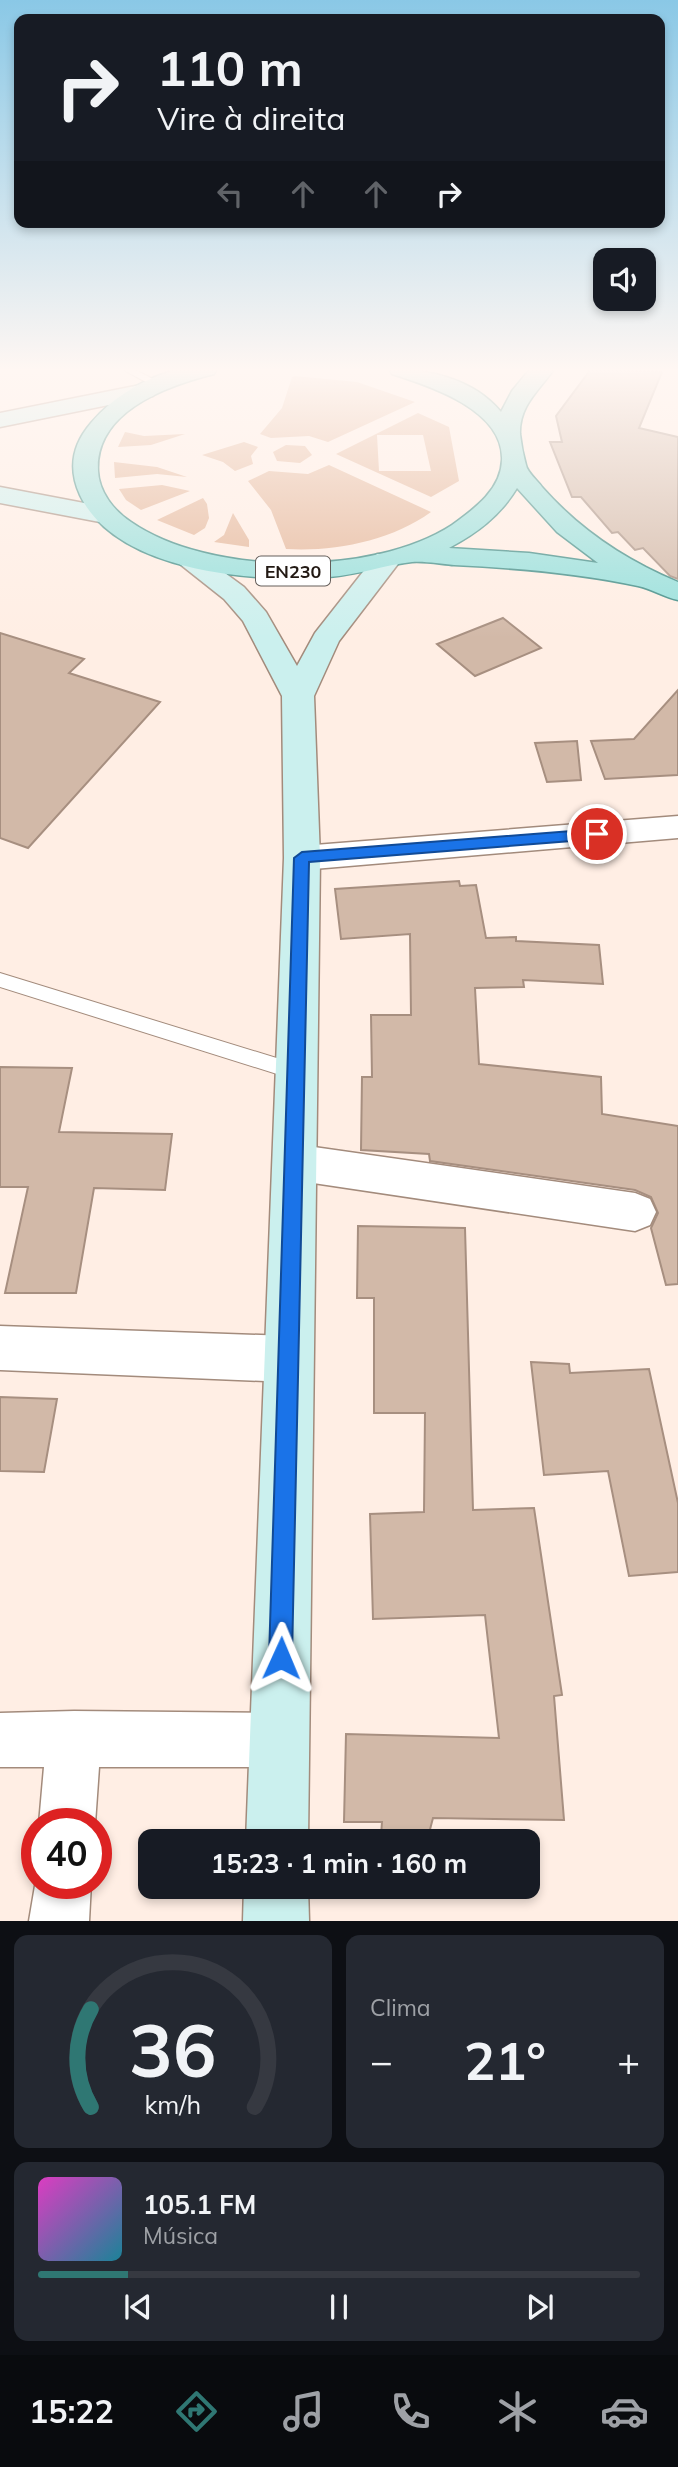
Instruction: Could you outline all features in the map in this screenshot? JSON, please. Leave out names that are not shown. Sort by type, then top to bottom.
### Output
[{"type":"main road","name":"EN230","points":[[83,459],[86,489],[105,515],[138,539],[185,557],[232,567],[284,571],[336,569],[399,557],[453,537],[485,515],[505,492],[513,459]]},
{"type":"main road","name":"EN230","points":[[513,467],[548,512],[588,545],[640,578]]},
{"type":"main road","name":"EN230","points":[[399,557],[528,561],[640,578],[678,592]]},
{"type":"street","points":[[0,495],[105,515]]},
{"type":"street","points":[[185,557],[234,593],[256,618],[298,696]]},
{"type":"street","points":[[277,1829],[302,858],[298,696],[325,639],[399,557]]},
{"type":"street","points":[[302,858],[678,827]]},
{"type":"street","points":[[293,1162],[635,1212]]},
{"type":"street","points":[[0,1348],[288,1359]]},
{"type":"street","points":[[68,1808],[74,1738]]},
{"type":"street","points":[[0,1740],[278,1740]]},
{"type":"street","points":[[59,1921],[61,1899]]},
{"type":"street","points":[[276,1899],[276,1921]]},
{"type":"lane","points":[[0,980],[296,1072]]},
{"type":"shaded area","points":[[213,459],[252,459],[253,464],[235,471]]},
{"type":"shaded area","points":[[276,459],[307,459],[300,463],[277,461]]},
{"type":"shaded area","points":[[346,459],[378,459],[379,471],[431,471],[428,459],[455,459],[459,481],[431,497]]},
{"type":"shaded area","points":[[114,462],[157,467],[187,477],[157,474],[115,478]]},
{"type":"shaded area","points":[[329,465],[431,512],[398,530],[361,542],[323,549],[286,549],[271,510],[248,481],[269,471],[308,474]]},
{"type":"shaded area","points":[[162,485],[190,491],[141,510],[126,500],[119,489]]},
{"type":"shaded area","points":[[203,498],[207,504],[209,518],[205,528],[194,535],[157,520]]},
{"type":"shaded area","points":[[233,513],[249,540],[249,547],[214,542],[224,535]]},
{"type":"building","points":[[557,459],[678,459],[678,579],[670,576],[643,548],[635,550],[618,532],[612,533],[581,497],[572,497]]},
{"type":"building","points":[[503,618],[541,648],[475,676],[437,644]]},
{"type":"building","points":[[0,633],[84,659],[69,673],[160,702],[28,848],[0,838]]},
{"type":"building","points":[[678,690],[678,775],[605,779],[591,741],[634,739]]},
{"type":"building","points":[[577,741],[581,780],[547,782],[535,743]]},
{"type":"building","points":[[459,881],[460,886],[476,885],[486,938],[516,937],[516,941],[599,945],[603,984],[523,980],[524,987],[475,988],[479,1064],[601,1077],[602,1114],[678,1126],[678,1284],[666,1285],[651,1228],[658,1213],[651,1197],[635,1190],[430,1161],[429,1154],[361,1150],[362,1077],[372,1077],[371,1015],[411,1015],[410,934],[341,939],[335,889]]},
{"type":"building","points":[[0,1067],[72,1068],[59,1132],[172,1134],[165,1190],[94,1188],[76,1293],[5,1293],[28,1187],[0,1187]]},
{"type":"building","points":[[358,1226],[465,1228],[473,1510],[534,1508],[562,1695],[554,1696],[564,1820],[433,1818],[430,1829],[381,1829],[382,1822],[344,1822],[346,1734],[499,1738],[485,1615],[373,1619],[370,1514],[424,1512],[425,1413],[374,1413],[374,1298],[357,1298]]},
{"type":"building","points":[[531,1362],[569,1364],[570,1373],[649,1369],[678,1503],[678,1572],[629,1576],[608,1471],[544,1475]]},
{"type":"building","points":[[0,1397],[57,1399],[44,1472],[0,1471]]},
{"type":"route","points":[[281,1658],[302,858],[597,834]]}]
